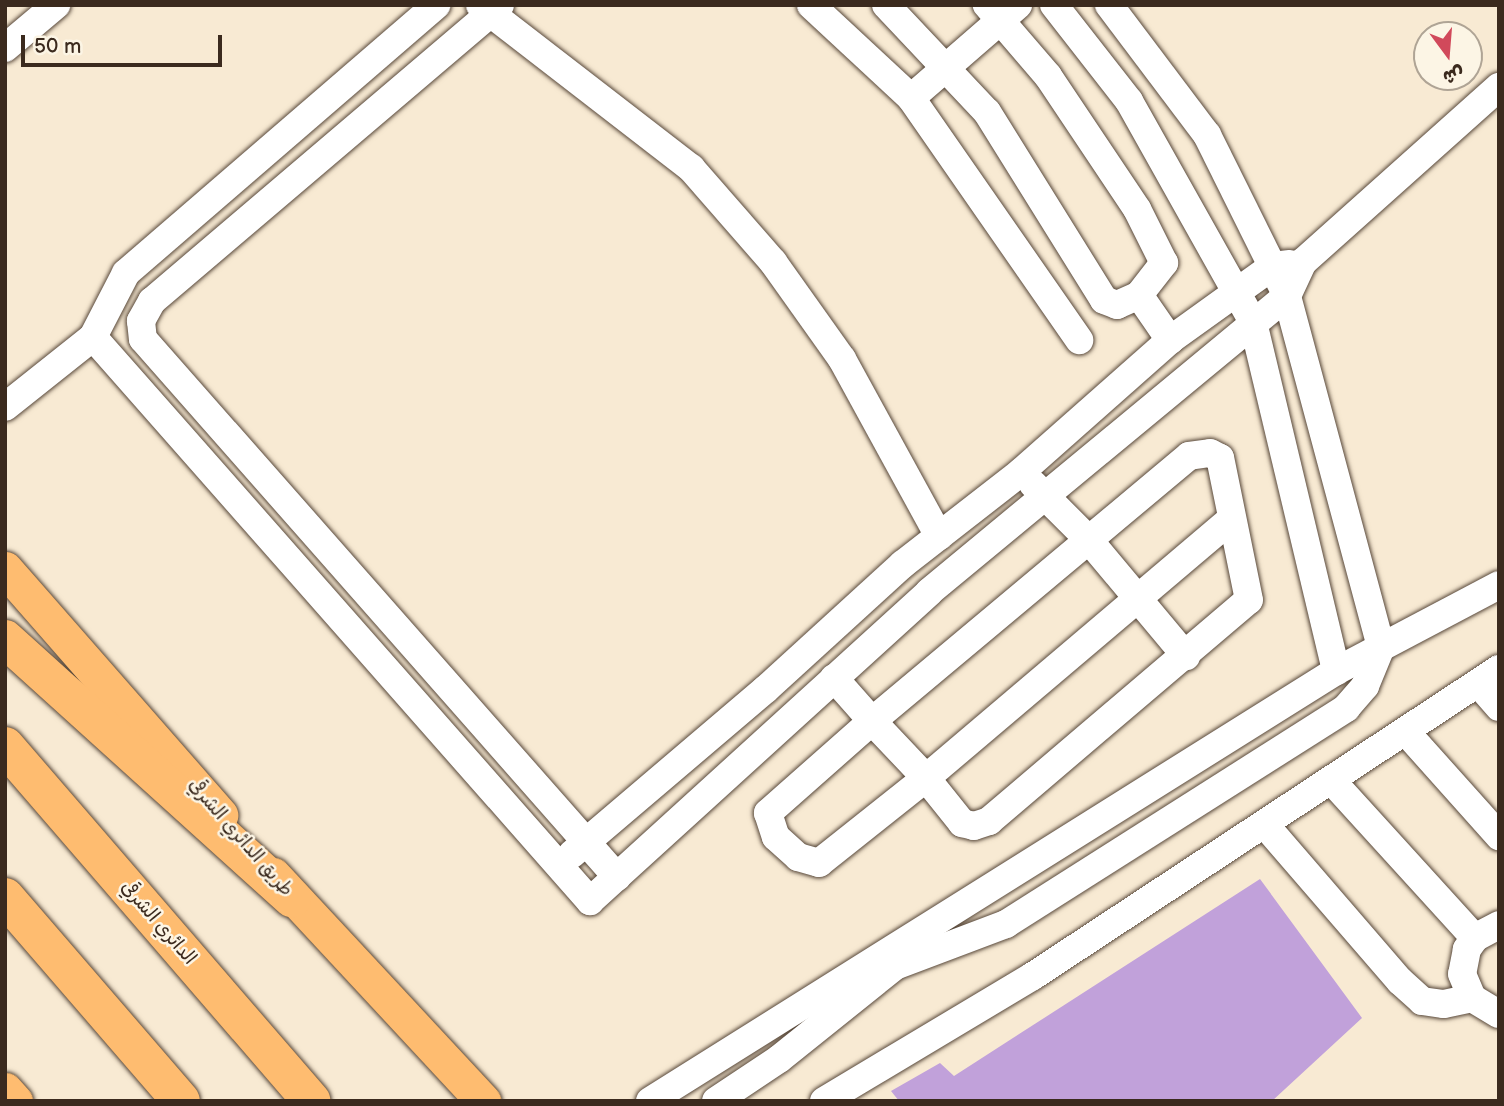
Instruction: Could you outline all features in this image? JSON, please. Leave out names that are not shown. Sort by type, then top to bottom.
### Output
[{"type":"highway","points":[[5,639],[292,898]]},
{"type":"highway","name":"الدائري الشرقي","points":[[5,746],[311,1101]]},
{"type":"highway","points":[[5,897],[181,1101]]},
{"type":"main road","name":"طريق الدائري الشرقي","points":[[5,569],[292,898],[483,1101]]},
{"type":"main road","points":[[5,1090],[15,1101]]},
{"type":"lane","points":[[5,48],[56,5]]},
{"type":"lane","points":[[5,407],[93,337],[126,273],[436,5]]},
{"type":"lane","points":[[811,5],[911,98],[1079,340]]},
{"type":"lane","points":[[886,5],[946,66],[986,111],[1104,300],[1117,305],[1139,295],[1164,263],[1093,140],[1002,10],[946,66],[911,98]]},
{"type":"lane","points":[[1054,5],[1129,101],[1252,322],[1336,671]]},
{"type":"lane","points":[[716,1101],[779,1059],[895,966],[1006,924],[1346,708],[1365,686],[1381,647],[1287,296],[1207,135],[1109,5]]},
{"type":"lane","points":[[617,877],[143,339],[141,321],[152,301],[490,8],[691,169],[773,262],[842,359],[939,536]]},
{"type":"lane","points":[[93,337],[590,901],[792,713],[929,592],[1046,497],[1252,322],[1287,296],[1303,262],[1497,91]]},
{"type":"lane","points":[[559,866],[766,689],[903,564],[1045,452],[1170,340],[1273,266],[1303,262]]},
{"type":"lane","points":[[1139,295],[1170,340]]},
{"type":"lane","points":[[1045,452],[1067,477]]},
{"type":"lane","points":[[834,678],[872,721],[926,778],[962,823],[974,826],[989,821],[1250,600],[1247,574],[1231,519],[1225,469],[1220,458],[1210,453],[1189,456],[872,721],[768,813],[776,837],[798,857],[819,863],[926,778],[1231,519]]},
{"type":"lane","points":[[1021,472],[1087,539],[1186,656]]},
{"type":"lane","points":[[903,564],[929,592]]},
{"type":"lane","points":[[650,1101],[1336,671],[1499,585]]},
{"type":"lane","points":[[824,1101],[1033,976],[1266,826],[1488,676],[1499,707]]},
{"type":"lane","points":[[766,689],[792,713]]},
{"type":"lane","points":[[729,721],[754,748]]},
{"type":"lane","points":[[1406,732],[1499,836]]},
{"type":"lane","points":[[1332,781],[1487,932],[1468,949],[1462,974],[1472,998],[1499,1014]]},
{"type":"lane","points":[[1266,826],[1400,981],[1422,1001],[1444,1004],[1472,998]]},
{"type":"building","points":[[1260,879],[1362,1018],[1272,1101],[899,1101],[891,1091],[940,1063],[954,1076]]}]
